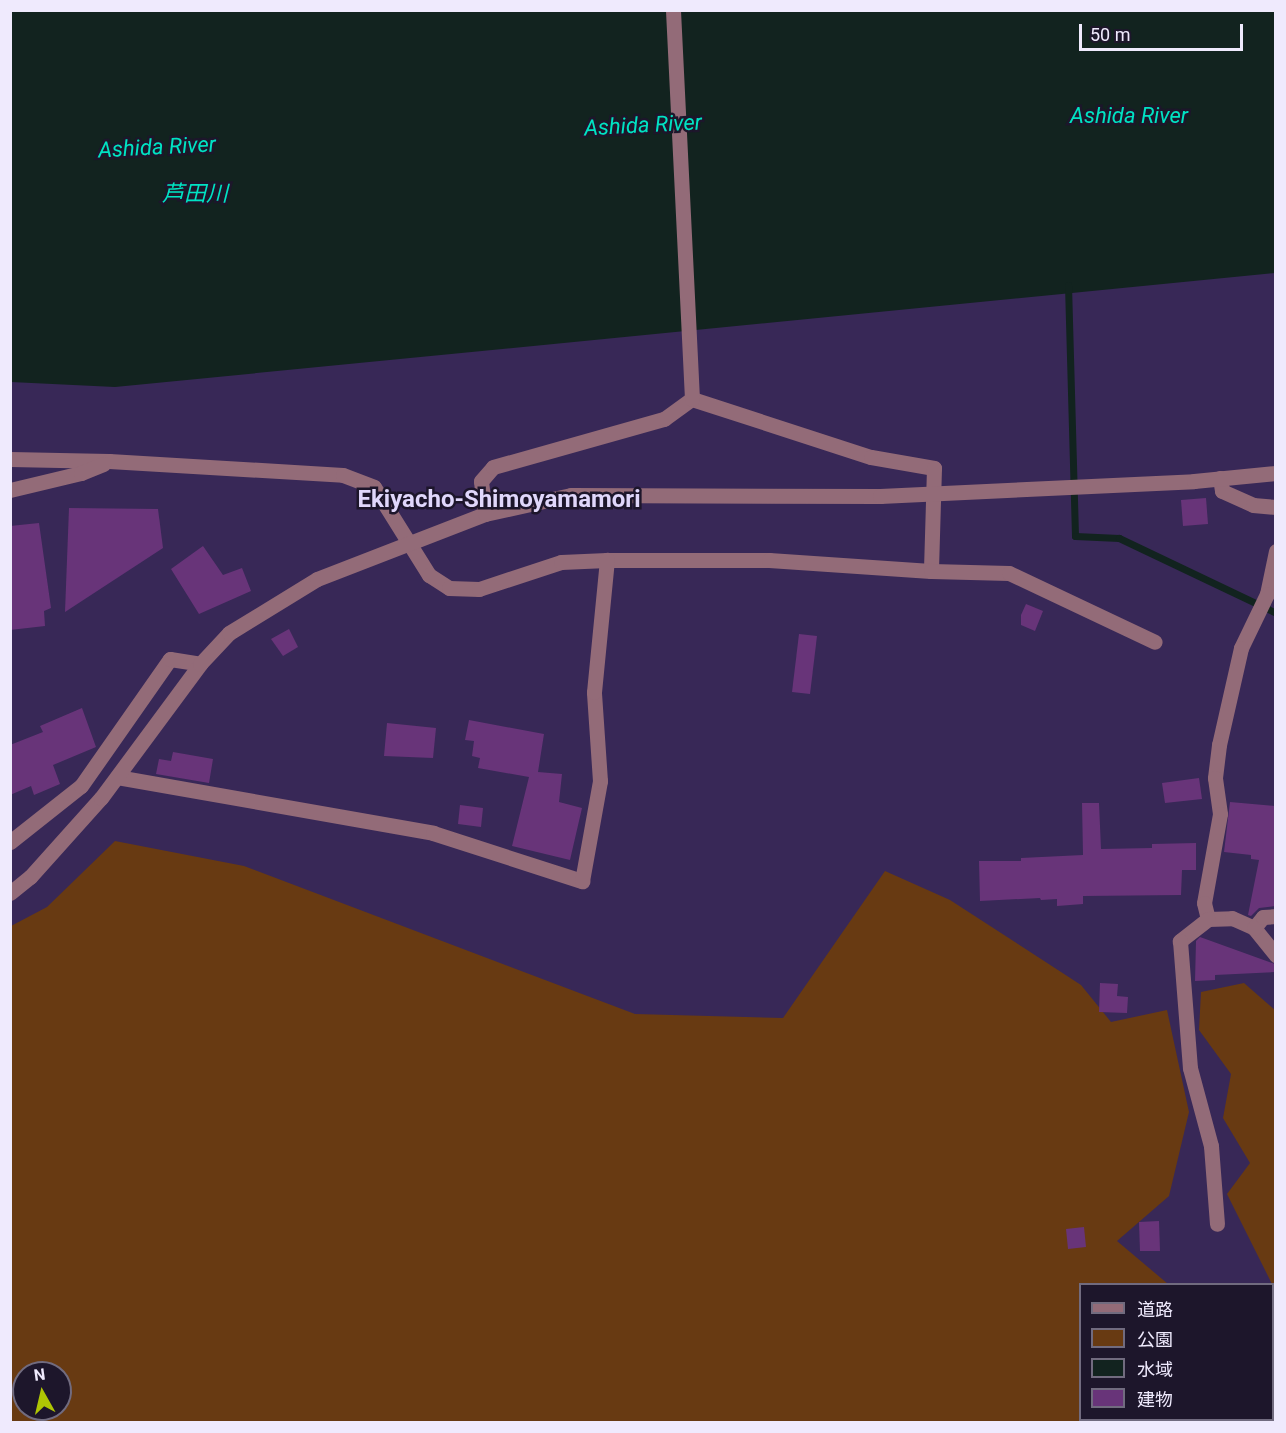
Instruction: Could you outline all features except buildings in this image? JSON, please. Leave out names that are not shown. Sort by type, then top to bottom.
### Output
[{"type":"street","points":[[673,10],[692,356],[692,399]]},
{"type":"street","points":[[692,399],[871,457],[934,468],[931,571]]},
{"type":"street","points":[[485,514],[481,481],[493,467],[664,420],[692,399]]},
{"type":"street","points":[[10,459],[109,461],[343,475],[374,488],[429,575],[449,588],[479,589],[561,562],[607,560],[769,560],[931,571],[1009,573],[1155,642]]},
{"type":"street","points":[[10,490],[81,473],[109,461]]},
{"type":"street","points":[[10,893],[30,877],[117,777],[200,664],[230,633],[317,579],[485,514],[571,495],[880,496],[1275,473]]},
{"type":"street","points":[[1220,478],[1222,491],[1253,505],[1275,507]]},
{"type":"street","points":[[1208,919],[1204,903],[1220,814],[1215,778],[1219,745],[1241,648],[1267,594],[1275,551]]},
{"type":"street","points":[[117,777],[433,833],[582,880],[600,781],[594,692],[607,560]]},
{"type":"street","points":[[10,843],[81,786],[171,659],[200,664]]},
{"type":"street","points":[[1254,928],[1263,917],[1275,916]]},
{"type":"street","points":[[1217,1224],[1211,1146],[1190,1068],[1180,941],[1208,919],[1232,918],[1254,928],[1275,955]]},
{"type":"green space","points":[[115,841],[244,866],[635,1014],[783,1018],[885,871],[950,900],[1081,985],[1111,1022],[1167,1010],[1189,1112],[1169,1196],[1117,1241],[1167,1283],[1079,1283],[1079,1421],[1274,1421],[1274,1283],[1272,1283],[1227,1194],[1250,1163],[1223,1118],[1231,1074],[1199,1030],[1201,992],[1244,983],[1275,1010],[1275,1422],[11,1422],[11,926],[47,907]]},
{"type":"water","name":"芦田川","points":[[11,11],[1275,11],[1275,273],[115,387],[11,382]]},
{"type":"waterway","points":[[1068,285],[1075,536],[1119,538],[1276,613]]},
{"type":"district","name":"Ekiyacho-Shimoyamamori","points":[[499,500]]},
{"type":"water label","name":"Ashida River","points":[[1129,116]]},
{"type":"water label","name":"Ashida River","points":[[643,125]]},
{"type":"water label","name":"Ashida River","points":[[157,147]]}]
